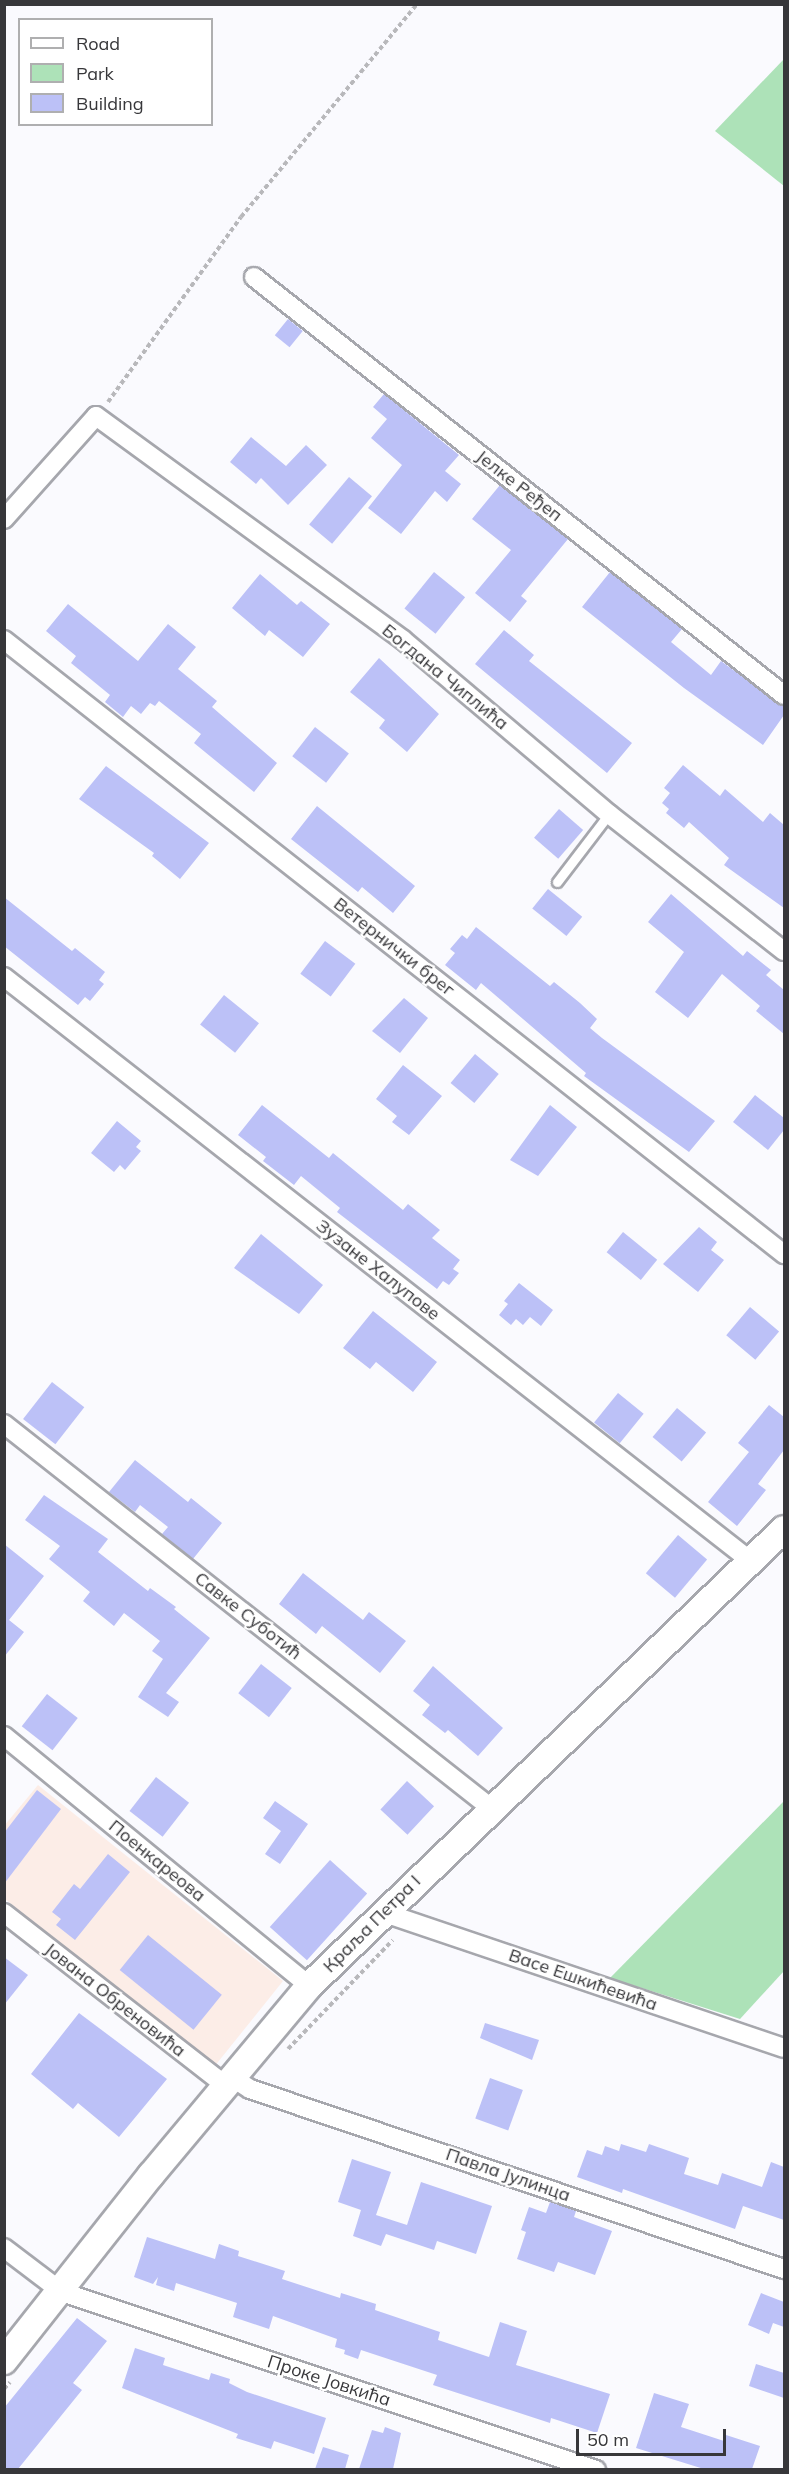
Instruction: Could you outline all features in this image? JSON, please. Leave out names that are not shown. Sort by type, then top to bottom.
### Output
[{"type":"street","name":"Јелке Ређеп","points":[[254,277],[784,695]]},
{"type":"street","points":[[4,519],[96,416]]},
{"type":"street","name":"Богдана Чиплића","points":[[96,416],[403,640],[609,814],[784,951]]},
{"type":"street","name":"Ветернички брег","points":[[4,640],[784,1254]]},
{"type":"street","name":"Зузане Халупове","points":[[4,977],[752,1562]]},
{"type":"street","name":"Савке Суботић","points":[[4,1424],[491,1808]]},
{"type":"street","name":"Краља Петра I","points":[[4,2361],[309,1986],[382,1912],[752,1562],[784,1529]]},
{"type":"street","name":"Поенкареова","points":[[4,1736],[309,1986]]},
{"type":"street","name":"Васе Ешкићевића","points":[[382,1912],[784,2048]]},
{"type":"street","name":"Јована Обреновића","points":[[4,1913],[229,2082]]},
{"type":"street","name":"Павла Јулинца","points":[[229,2082],[784,2269]]},
{"type":"street","name":"Проке Јовкића","points":[[4,2247],[62,2292],[596,2469]]},
{"type":"lane","points":[[557,882],[609,814]]},
{"type":"path","points":[[96,416],[241,218],[417,4]]},
{"type":"path","points":[[282,2055],[410,1922]]},
{"type":"shaded area","points":[[38,1785],[283,1981],[214,2067],[5,1899],[4,1826]]},
{"type":"green space","points":[[784,59],[784,186],[715,131]]},
{"type":"green space","points":[[784,1801],[784,1971],[740,2019],[610,1978]]},
{"type":"building","points":[[288,319],[303,331],[290,347],[275,335]]},
{"type":"building","points":[[384,394],[459,455],[445,471],[461,484],[447,502],[435,491],[401,534],[368,508],[402,465],[371,438],[387,419],[373,407]]},
{"type":"building","points":[[251,437],[286,466],[306,445],[327,465],[288,505],[261,478],[256,484],[230,462]]},
{"type":"building","points":[[349,477],[372,496],[332,544],[309,524]]},
{"type":"building","points":[[500,485],[568,539],[521,596],[527,601],[510,622],[475,593],[511,550],[472,519]]},
{"type":"building","points":[[434,572],[465,597],[436,634],[404,609]]},
{"type":"building","points":[[610,572],[682,629],[671,642],[711,675],[721,661],[784,707],[784,715],[763,745],[684,688],[582,607]]},
{"type":"building","points":[[260,574],[297,605],[301,601],[330,624],[303,657],[269,630],[265,636],[232,608]]},
{"type":"building","points":[[68,604],[138,661],[168,624],[196,647],[178,669],[217,701],[212,707],[277,763],[254,792],[194,743],[201,734],[159,701],[155,706],[150,703],[141,714],[131,706],[123,717],[105,702],[110,695],[71,663],[76,656],[46,631]]},
{"type":"building","points":[[504,630],[534,655],[529,661],[632,743],[607,773],[475,664]]},
{"type":"building","points":[[379,658],[439,714],[407,752],[379,728],[385,720],[350,692]]},
{"type":"building","points":[[315,727],[349,753],[326,783],[292,756]]},
{"type":"building","points":[[683,765],[720,796],[725,789],[763,822],[770,813],[784,825],[784,908],[724,865],[729,858],[689,822],[684,828],[666,813],[669,809],[662,803],[670,793],[664,788]]},
{"type":"building","points":[[106,766],[209,843],[180,879],[152,856],[154,853],[79,799]]},
{"type":"building","points":[[317,806],[415,886],[393,913],[362,887],[358,892],[291,839]]},
{"type":"building","points":[[559,809],[583,830],[558,859],[534,838]]},
{"type":"building","points":[[548,889],[582,917],[566,936],[532,908]]},
{"type":"building","points":[[671,894],[743,956],[747,951],[771,970],[766,975],[784,990],[784,1034],[756,1011],[760,1006],[722,974],[688,1018],[655,992],[684,952],[648,922]]},
{"type":"building","points":[[4,897],[72,951],[75,948],[105,972],[99,980],[104,984],[90,1001],[85,997],[78,1005],[4,946]]},
{"type":"building","points":[[476,927],[550,986],[554,982],[580,1003],[597,1019],[590,1028],[602,1038],[715,1121],[689,1152],[584,1076],[586,1073],[481,983],[476,990],[445,965],[455,953],[450,949],[462,935],[467,939]]},
{"type":"building","points":[[325,941],[355,964],[331,997],[300,974]]},
{"type":"building","points":[[224,995],[259,1023],[235,1053],[200,1025]]},
{"type":"building","points":[[404,998],[428,1018],[400,1053],[372,1031]]},
{"type":"building","points":[[475,1054],[499,1074],[474,1103],[451,1083]]},
{"type":"building","points":[[403,1065],[442,1096],[409,1135],[392,1122],[397,1116],[376,1099]]},
{"type":"building","points":[[755,1095],[784,1118],[784,1130],[768,1150],[733,1122]]},
{"type":"building","points":[[262,1105],[329,1158],[333,1153],[403,1210],[408,1204],[440,1230],[432,1238],[460,1260],[453,1269],[459,1273],[449,1285],[443,1281],[437,1289],[337,1212],[340,1208],[301,1176],[294,1185],[263,1161],[266,1157],[238,1135]]},
{"type":"building","points":[[550,1105],[577,1127],[538,1176],[510,1160]]},
{"type":"building","points":[[117,1121],[141,1141],[136,1147],[141,1151],[125,1170],[120,1165],[114,1172],[91,1153]]},
{"type":"building","points":[[699,1227],[717,1242],[711,1250],[724,1260],[698,1292],[663,1264]]},
{"type":"building","points":[[623,1232],[657,1260],[641,1280],[607,1252]]},
{"type":"building","points":[[261,1234],[323,1285],[299,1314],[234,1268]]},
{"type":"building","points":[[519,1283],[553,1310],[541,1326],[530,1317],[523,1325],[516,1319],[511,1325],[499,1315],[508,1304],[504,1301]]},
{"type":"building","points":[[750,1307],[779,1331],[755,1360],[726,1335]]},
{"type":"building","points":[[373,1311],[437,1362],[413,1392],[376,1362],[370,1369],[343,1348]]},
{"type":"building","points":[[52,1382],[84,1407],[55,1444],[23,1419]]},
{"type":"building","points":[[618,1393],[644,1414],[620,1443],[594,1423]]},
{"type":"building","points":[[769,1405],[784,1417],[784,1450],[758,1484],[766,1490],[737,1526],[708,1502],[749,1452],[738,1443]]},
{"type":"building","points":[[677,1408],[706,1432],[682,1462],[653,1437]]},
{"type":"building","points":[[135,1460],[188,1502],[191,1498],[222,1523],[193,1559],[162,1534],[168,1527],[140,1505],[135,1512],[109,1492]]},
{"type":"building","points":[[44,1495],[108,1539],[98,1552],[148,1591],[150,1588],[176,1607],[174,1609],[210,1638],[166,1693],[179,1702],[168,1717],[138,1697],[163,1659],[152,1651],[160,1641],[124,1613],[114,1626],[83,1601],[90,1592],[49,1559],[60,1546],[25,1520]]},
{"type":"building","points":[[678,1535],[707,1559],[675,1598],[646,1573]]},
{"type":"building","points":[[4,1544],[44,1576],[9,1620],[24,1632],[4,1657]]},
{"type":"building","points":[[303,1573],[363,1620],[369,1612],[406,1641],[380,1673],[322,1626],[316,1634],[279,1604]]},
{"type":"building","points":[[261,1664],[292,1688],[269,1717],[238,1693]]},
{"type":"building","points":[[433,1666],[503,1728],[478,1756],[448,1730],[445,1733],[422,1715],[430,1705],[413,1691]]},
{"type":"building","points":[[47,1694],[78,1718],[52,1750],[22,1726]]},
{"type":"building","points":[[156,1777],[189,1803],[163,1837],[130,1811]]},
{"type":"building","points":[[407,1781],[434,1806],[407,1835],[380,1810]]},
{"type":"building","points":[[37,1790],[61,1809],[4,1884],[4,1833]]},
{"type":"building","points":[[275,1801],[308,1824],[280,1864],[265,1854],[281,1831],[263,1818]]},
{"type":"building","points":[[108,1854],[130,1872],[75,1940],[56,1925],[61,1919],[52,1912],[74,1884],[80,1889]]},
{"type":"building","points":[[330,1860],[367,1893],[307,1960],[270,1927]]},
{"type":"building","points":[[148,1935],[222,1995],[194,2030],[120,1970]]},
{"type":"building","points":[[4,1957],[28,1975],[4,2005]]},
{"type":"building","points":[[79,2013],[167,2079],[119,2137],[78,2103],[73,2109],[31,2074]]},
{"type":"building","points":[[485,2023],[539,2040],[532,2060],[480,2038]]},
{"type":"building","points":[[490,2078],[523,2090],[508,2130],[475,2118]]},
{"type":"building","points":[[621,2144],[646,2152],[649,2144],[689,2158],[684,2174],[718,2185],[722,2173],[762,2187],[771,2162],[784,2167],[784,2220],[743,2206],[735,2229],[623,2189],[622,2193],[577,2177],[587,2150],[602,2155],[605,2146],[619,2151]]},
{"type":"building","points":[[352,2159],[391,2172],[376,2215],[407,2225],[421,2182],[492,2206],[476,2254],[437,2241],[434,2250],[386,2234],[381,2246],[353,2236],[361,2210],[338,2202]]},
{"type":"building","points":[[550,2202],[576,2211],[574,2217],[612,2231],[595,2275],[558,2262],[554,2272],[517,2259],[526,2232],[521,2230],[529,2207],[546,2213]]},
{"type":"building","points":[[147,2237],[215,2259],[219,2244],[239,2251],[238,2256],[285,2271],[282,2279],[340,2298],[341,2293],[376,2304],[375,2310],[440,2332],[438,2340],[489,2357],[500,2322],[527,2331],[516,2365],[610,2394],[597,2433],[551,2418],[550,2423],[433,2385],[437,2375],[361,2350],[358,2359],[344,2354],[345,2350],[335,2347],[337,2339],[273,2316],[269,2329],[233,2317],[237,2303],[176,2283],[174,2291],[156,2285],[158,2277],[153,2284],[134,2277]]},
{"type":"building","points":[[761,2293],[784,2302],[784,2327],[773,2323],[769,2334],[748,2325]]},
{"type":"building","points":[[77,2318],[107,2341],[73,2383],[82,2390],[18,2469],[4,2469],[4,2408]]},
{"type":"building","points":[[135,2348],[165,2358],[163,2365],[209,2380],[211,2373],[230,2379],[229,2383],[247,2392],[326,2418],[314,2454],[274,2441],[271,2449],[236,2438],[238,2434],[122,2388]]},
{"type":"building","points":[[756,2364],[784,2373],[784,2398],[749,2386]]},
{"type":"building","points":[[654,2393],[689,2404],[681,2427],[724,2441],[726,2435],[760,2446],[752,2469],[704,2469],[636,2448]]},
{"type":"building","points":[[385,2427],[401,2433],[393,2469],[359,2469],[372,2430],[383,2433]]},
{"type":"building","points":[[323,2447],[349,2455],[345,2469],[315,2469]]}]
